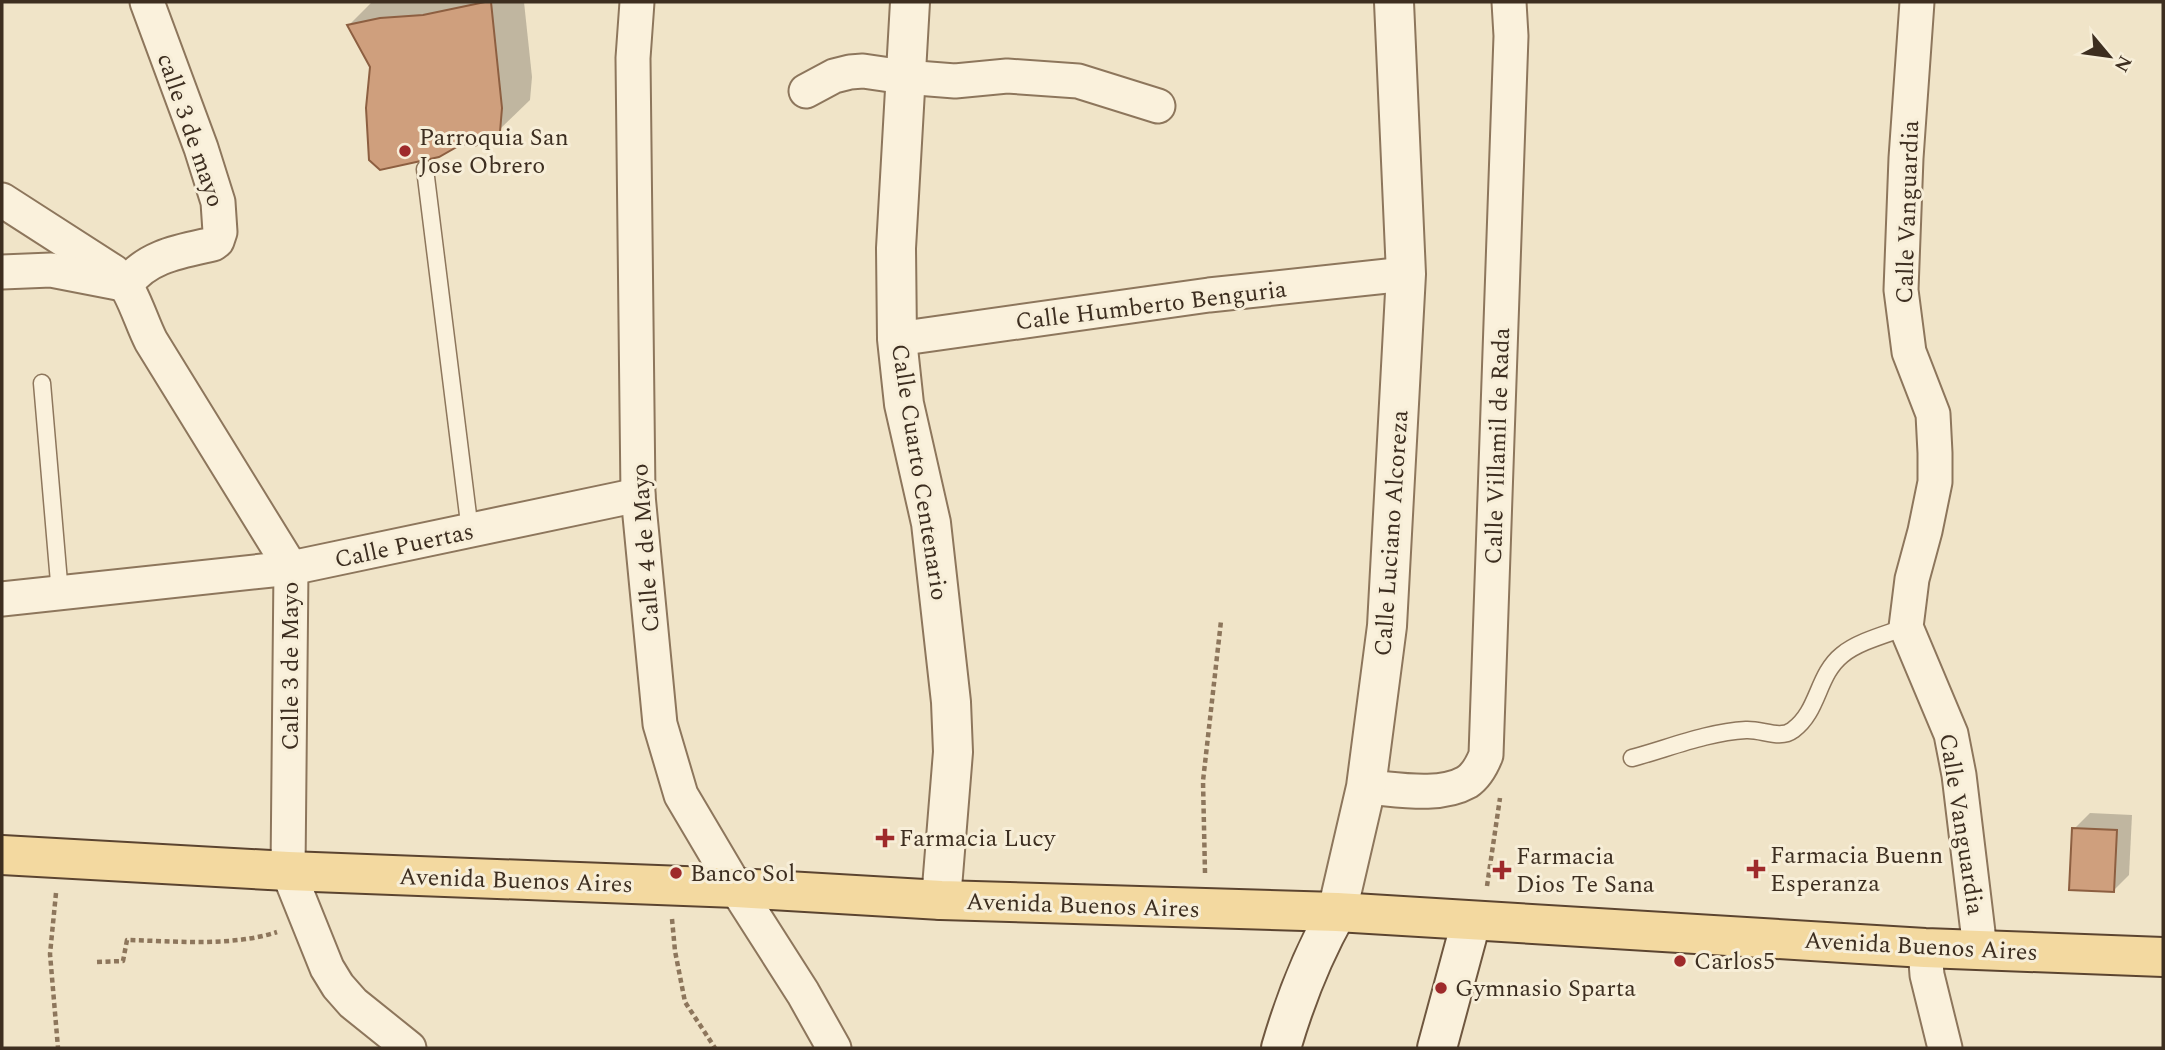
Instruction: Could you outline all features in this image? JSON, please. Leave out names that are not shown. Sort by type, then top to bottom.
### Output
[{"type":"main road","name":"Avenida Buenos Aires","points":[[2,855],[288,871],[736,888],[941,900],[1337,912],[1925,948],[2163,957]]},
{"type":"street","name":"calle 3 de mayo","points":[[127,285],[134,274],[146,265],[172,253],[213,244],[220,232],[218,202],[201,148],[146,2]]},
{"type":"street","name":"Calle 4 de Mayo","points":[[637,2],[633,71],[638,495],[660,724],[681,795],[834,1048]]},
{"type":"street","name":"Calle Cuarto Centenario","points":[[910,2],[896,248],[897,339],[904,404],[931,523],[951,702],[953,752],[941,900]]},
{"type":"street","name":"Calle Luciano Alcoreza","points":[[1280,1048],[1294,1002],[1309,966],[1337,912],[1366,787],[1387,626],[1406,274],[1394,2]]},
{"type":"street","name":"Calle Villamil de Rada","points":[[1486,755],[1508,136],[1511,36],[1509,2]]},
{"type":"street","name":"Calle Vanguardia","points":[[1917,2],[1906,158],[1901,290],[1909,352],[1933,414],[1935,482],[1912,579],[1906,627],[1951,734],[1959,775],[1980,949]]},
{"type":"street","points":[[806,91],[834,76],[863,71],[955,81],[1007,76],[1078,81],[1158,106]]},
{"type":"street","points":[[2,200],[114,272],[127,285]]},
{"type":"street","points":[[2,272],[51,270],[127,285]]},
{"type":"street","name":"Calle Humberto Benguria","points":[[897,339],[1209,295],[1406,274]]},
{"type":"street","name":"Calle 3 de Mayo","points":[[127,285],[150,341],[291,568],[288,871],[327,968],[338,986],[353,1003],[410,1048]]},
{"type":"street","name":"Calle Puertas","points":[[2,599],[291,568],[638,495]]},
{"type":"street","points":[[1366,787],[1435,790],[1455,786],[1467,782],[1486,755]]},
{"type":"street","points":[[1437,1048],[1471,922]]},
{"type":"street","points":[[1925,948],[1927,975],[1945,1048]]},
{"type":"lane","points":[[425,169],[470,531]]},
{"type":"lane","points":[[43,383],[60,594]]},
{"type":"lane","points":[[1632,758],[1729,731],[1751,729],[1781,735],[1791,732],[1812,709],[1829,668],[1842,654],[1906,627]]},
{"type":"path","points":[[1206,909],[1203,781],[1221,621]]},
{"type":"path","points":[[1471,922],[1487,888],[1501,793],[1486,755]]},
{"type":"path","points":[[58,1048],[50,954],[59,857]]},
{"type":"path","points":[[669,886],[675,951],[685,1002],[715,1048]]},
{"type":"path","points":[[97,962],[123,961],[127,940],[222,940],[261,937],[308,922]]},
{"type":"building","points":[[491,2],[502,108],[500,132],[475,146],[462,144],[439,157],[380,170],[369,160],[366,108],[370,67],[347,25],[380,18],[423,15]]},
{"type":"building","points":[[2072,828],[2117,830],[2114,892],[2069,890]]},
{"type":"place","name":"Parroquia San Jose Obrero","points":[[405,151]]},
{"type":"place","name":"Farmacia Lucy","points":[[885,838]]},
{"type":"place","name":"Farmacia Buenn Esperanza","points":[[1756,869]]},
{"type":"place","name":"Farmacia Dios Te Sana","points":[[1502,870]]},
{"type":"place","name":"Banco Sol","points":[[676,873]]},
{"type":"place","name":"Carlos5","points":[[1680,961]]},
{"type":"place","name":"Gymnasio Sparta","points":[[1441,988]]}]
